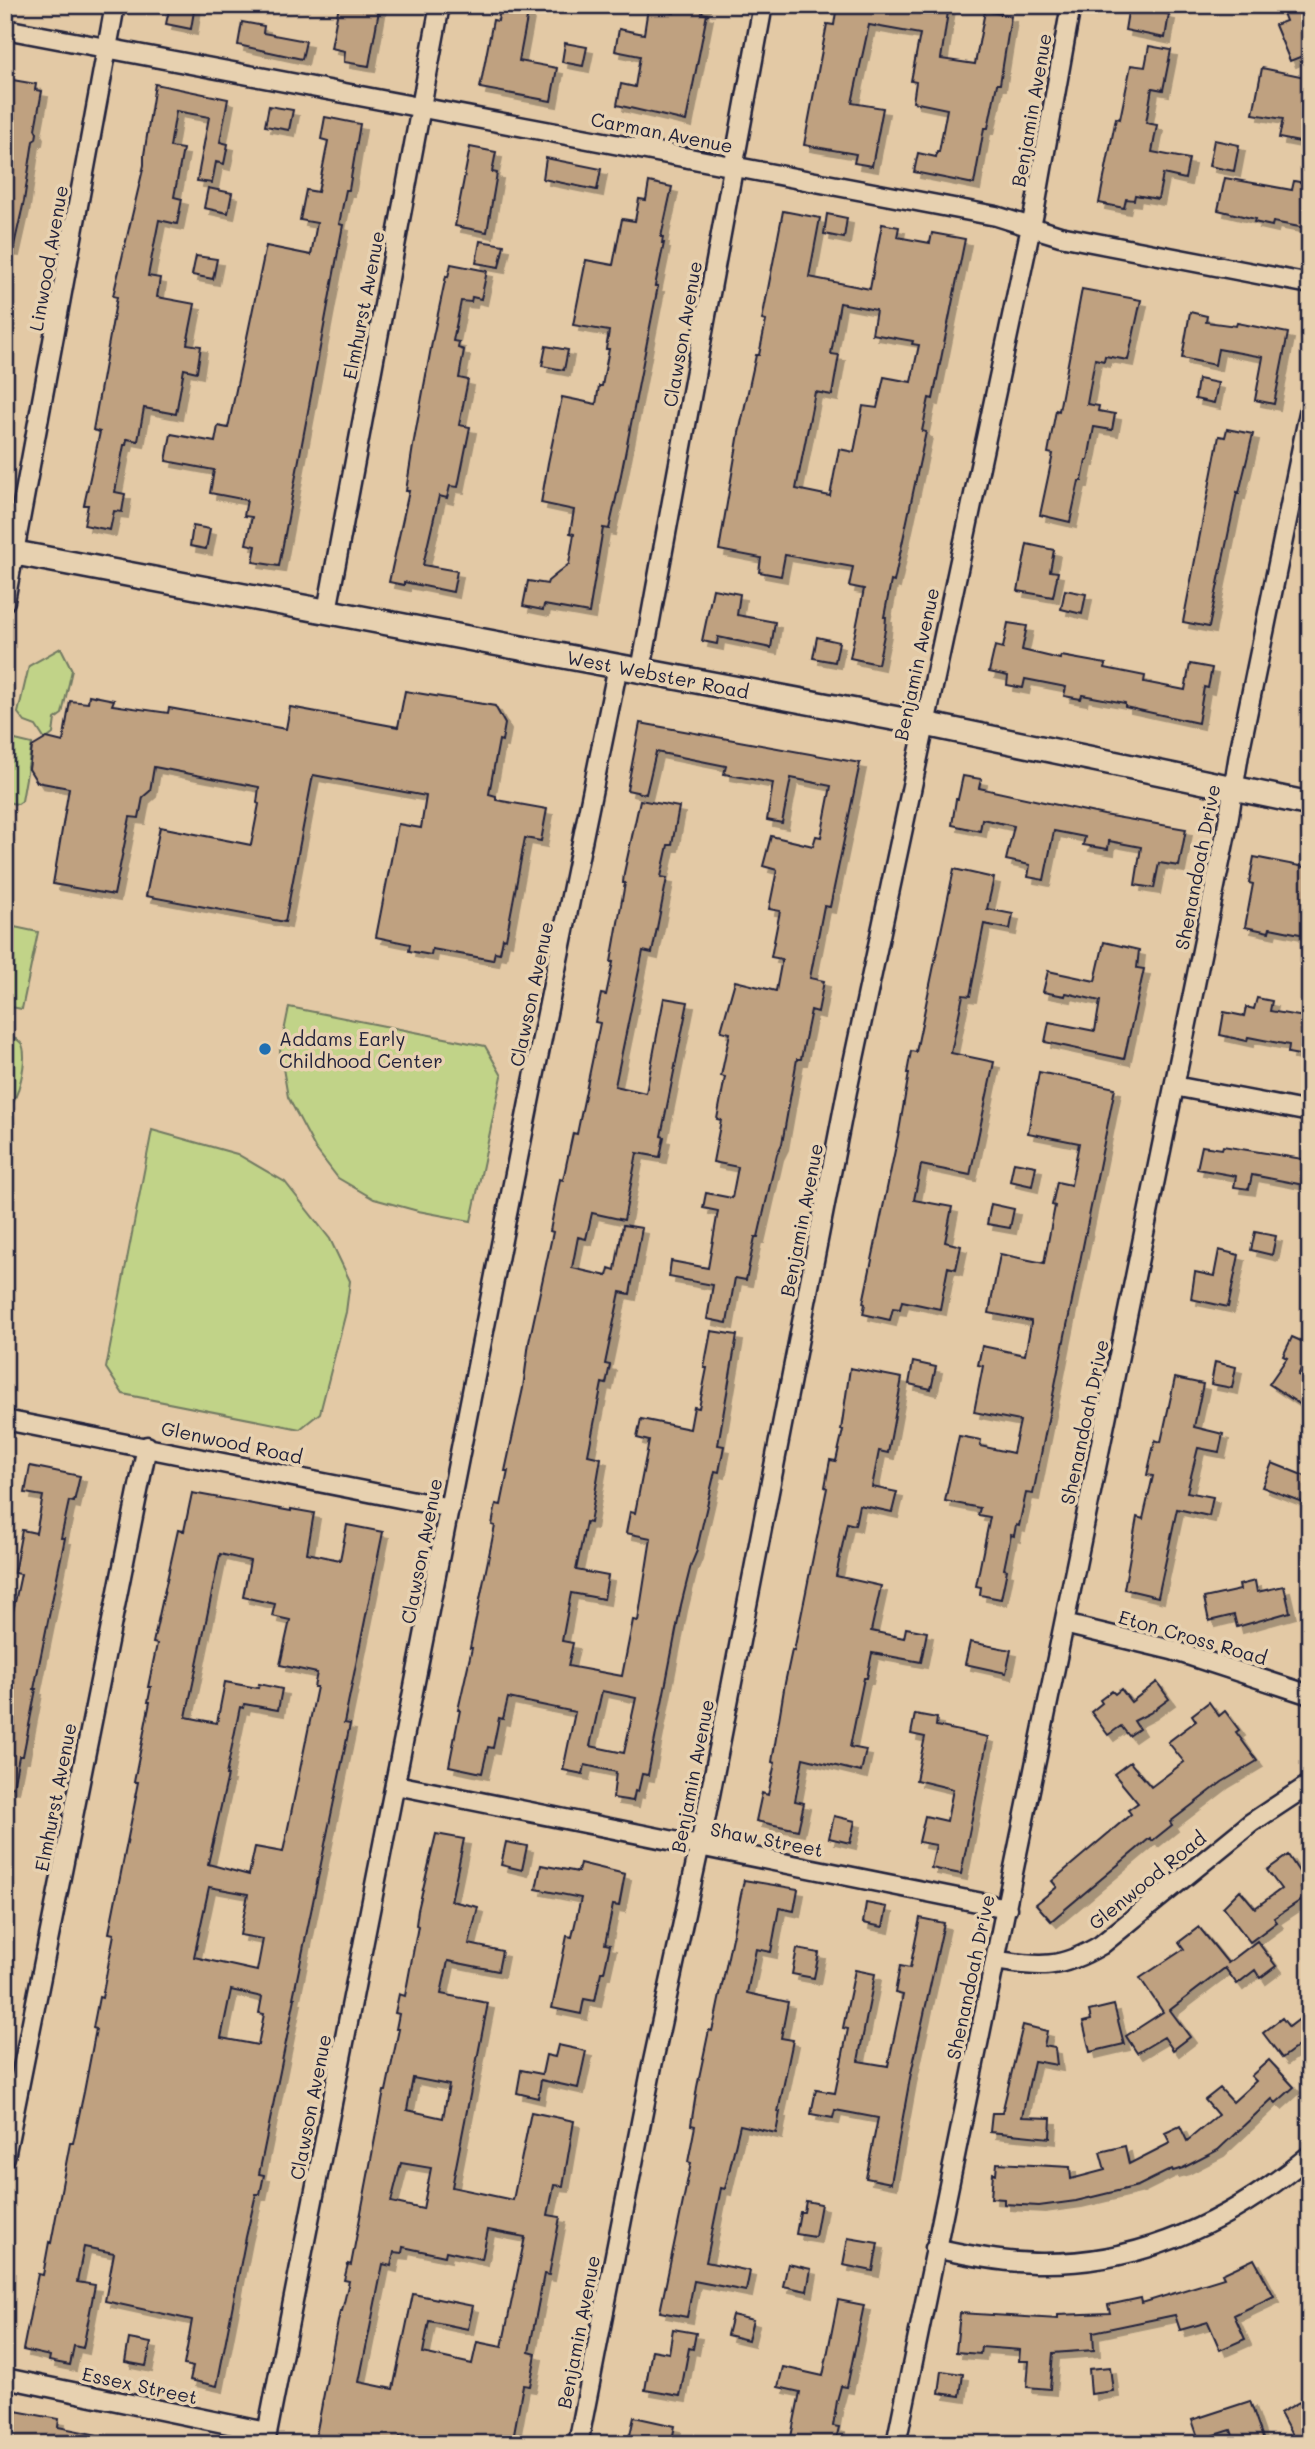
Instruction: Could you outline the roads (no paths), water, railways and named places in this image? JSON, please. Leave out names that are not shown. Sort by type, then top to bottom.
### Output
[{"type":"street","name":"Linwood Avenue","points":[[5,601],[10,552],[115,5]]},
{"type":"street","name":"Elmhurst Avenue","points":[[327,611],[440,5]]},
{"type":"street","name":"Clawson Avenue","points":[[641,670],[763,5]]},
{"type":"street","name":"Benjamin Avenue","points":[[578,2444],[847,1091],[1031,225],[1072,5]]},
{"type":"street","name":"Carman Avenue","points":[[5,29],[996,216],[1060,236],[1310,284]]},
{"type":"street","name":"Shenandoah Drive","points":[[896,2444],[1310,408]]},
{"type":"street","name":"West Webster Road","points":[[10,552],[925,724],[1310,804]]},
{"type":"street","name":"Clawson Avenue","points":[[266,2438],[618,666]]},
{"type":"street","points":[[1174,1086],[1310,1112]]},
{"type":"street","name":"Glenwood Road","points":[[5,1420],[450,1508]]},
{"type":"street","name":"Elmhurst Avenue","points":[[5,2157],[147,1446]]},
{"type":"street","name":"Eton Cross Road","points":[[1064,1624],[1172,1650],[1310,1695]]},
{"type":"street","name":"Glenwood Road","points":[[995,1960],[1048,1965],[1081,1957],[1101,1945],[1251,1823],[1310,1784]]},
{"type":"street","name":"Shaw Street","points":[[396,1785],[1006,1908]]},
{"type":"street","points":[[936,2248],[999,2260],[1042,2263],[1076,2261],[1141,2250],[1217,2221],[1280,2180],[1310,2155]]},
{"type":"street","name":"Essex Street","points":[[5,2378],[266,2438]]},
{"type":"place","name":"Addams Early Childhood Center","points":[[265,1049]]}]
